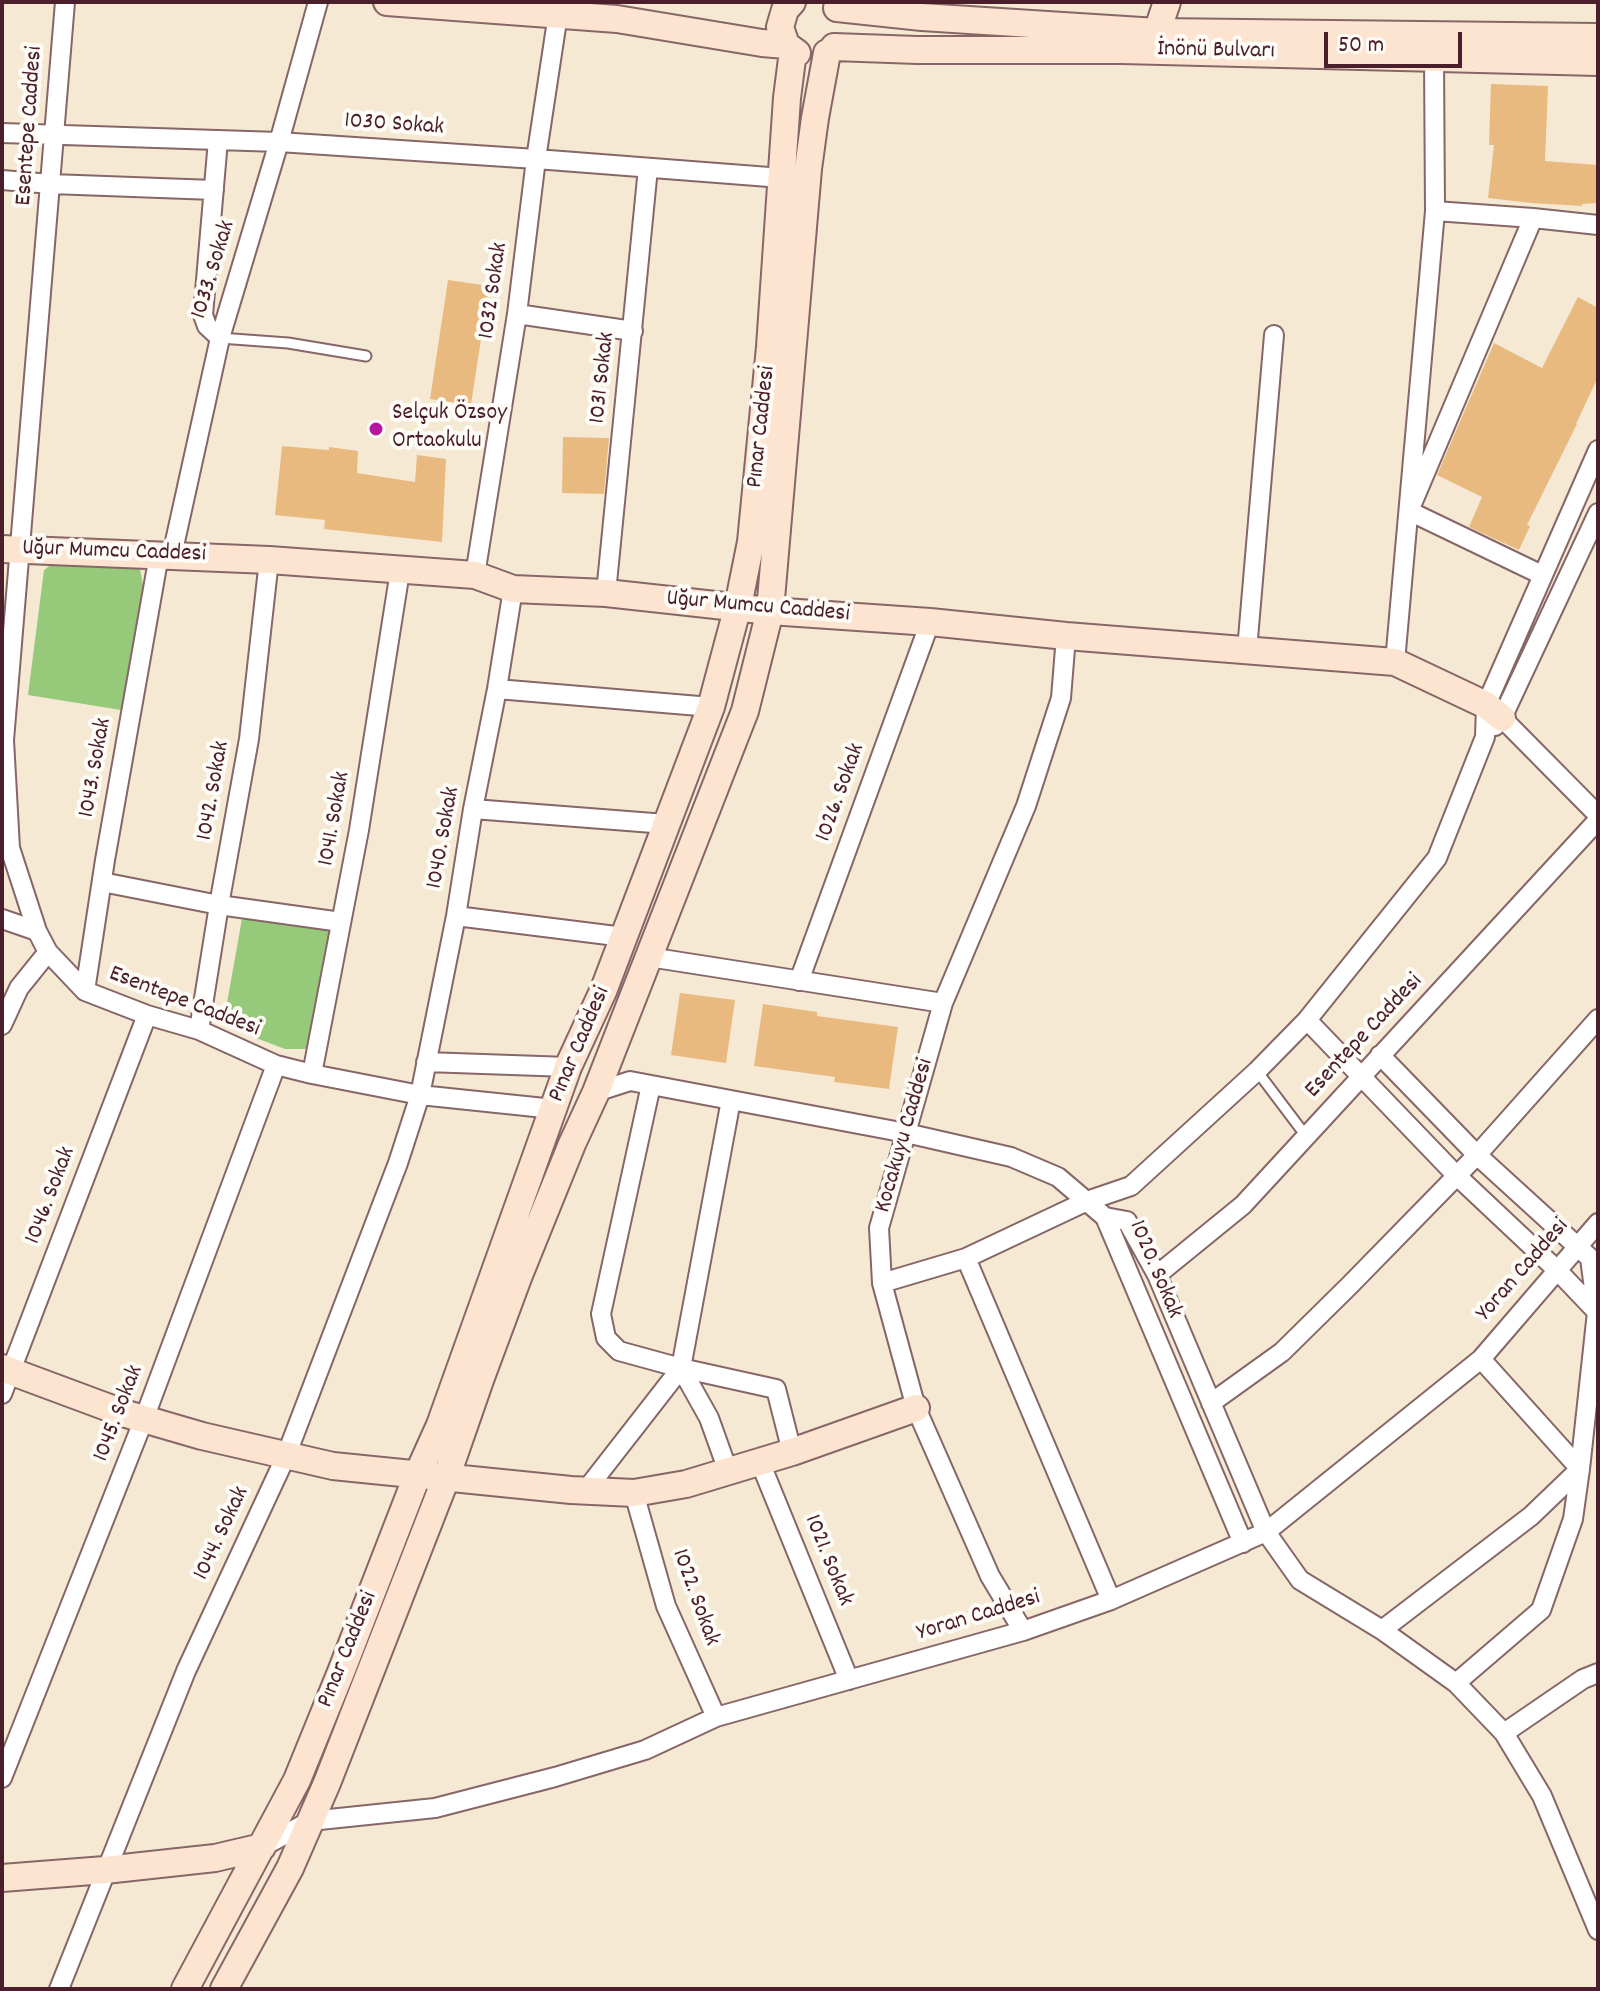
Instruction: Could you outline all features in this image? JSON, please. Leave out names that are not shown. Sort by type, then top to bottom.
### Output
[{"type":"main road","points":[[387,2],[617,19],[790,48]]},
{"type":"main road","points":[[782,2],[792,2]]},
{"type":"main road","name":"Pınar Caddesi","points":[[185,1989],[297,1780],[440,1425],[568,1067],[604,989],[711,707],[738,606],[751,542],[770,347],[790,48],[780,27],[785,10],[792,2]]},
{"type":"main road","points":[[1157,32],[1167,2]]},
{"type":"main road","name":"Pınar Caddesi","points":[[224,1989],[290,1868],[332,1771],[446,1478],[519,1275],[596,1092],[745,711],[770,611],[808,169],[830,50],[840,38],[842,28],[841,18],[833,5]]},
{"type":"main road","name":"İnönü Bulvarı","points":[[833,5],[926,10],[1157,32],[1598,37]]},
{"type":"main road","name":"İnönü Bulvarı","points":[[790,48],[810,57],[830,50],[1122,50],[1598,62]]},
{"type":"main road","name":"Uğur Mumcu Caddesi","points":[[12,549],[269,560],[475,575],[513,589],[606,593],[770,611],[1395,662],[1491,720]]},
{"type":"main road","points":[[554,1109],[596,1092],[568,1067]]},
{"type":"main road","points":[[5,1378],[202,1436],[333,1466],[417,1476],[634,1493],[686,1484],[760,1462],[916,1408]]},
{"type":"main road","points":[[2,1878],[215,1858],[262,1847]]},
{"type":"street","name":"Esentepe Caddesi","points":[[65,2],[51,184],[12,549],[4,740],[6,848],[37,931],[48,952],[85,991],[147,1015],[199,1030],[276,1065],[420,1095],[554,1109]]},
{"type":"street","name":"1033. Sokak","points":[[165,555],[220,338],[318,2]]},
{"type":"street","name":"1032 Sokak","points":[[475,575],[517,314],[558,14]]},
{"type":"street","points":[[1395,662],[1435,211],[1434,57]]},
{"type":"street","name":"1030 Sokak","points":[[2,133],[279,142],[782,178]]},
{"type":"street","points":[[218,140],[203,315],[207,326],[220,338]]},
{"type":"street","name":"1031 Sokak","points":[[606,593],[648,168]]},
{"type":"street","points":[[2,180],[214,190]]},
{"type":"street","points":[[1435,211],[1598,225]]},
{"type":"street","points":[[1409,511],[1533,218]]},
{"type":"street","points":[[517,314],[633,331]]},
{"type":"street","points":[[1247,650],[1274,335]]},
{"type":"street","points":[[882,1283],[966,1258],[1087,1201],[1131,1186],[1257,1071],[1307,1020],[1437,858],[1491,720],[1542,575],[1598,450]]},
{"type":"street","points":[[1409,511],[1542,575]]},
{"type":"street","points":[[1491,720],[1598,513]]},
{"type":"street","name":"1043. Sokak","points":[[85,991],[102,882],[165,555]]},
{"type":"street","name":"1042. Sokak","points":[[199,1030],[249,739],[269,560]]},
{"type":"street","name":"1041. Sokak","points":[[312,1074],[359,830],[400,571]]},
{"type":"street","name":"1040. Sokak","points":[[420,1095],[456,916],[513,589]]},
{"type":"street","name":"1026. Sokak","points":[[799,981],[930,622]]},
{"type":"street","name":"Kocakuyu Caddesi","points":[[1023,1631],[990,1576],[916,1408],[882,1283],[879,1228],[943,1003],[1026,806],[1061,698],[1066,636]]},
{"type":"street","points":[[497,689],[711,707]]},
{"type":"street","points":[[1491,720],[1598,818]]},
{"type":"street","points":[[473,809],[666,824]]},
{"type":"street","name":"Esentepe Caddesi","points":[[1157,1275],[1243,1205],[1598,818]]},
{"type":"street","points":[[102,882],[219,905],[341,922]]},
{"type":"street","points":[[456,916],[624,937]]},
{"type":"street","points":[[2,919],[37,931]]},
{"type":"street","points":[[2,1025],[19,988],[48,952]]},
{"type":"street","points":[[649,957],[943,1003]]},
{"type":"street","name":"1046. Sokak","points":[[5,1378],[147,1015]]},
{"type":"street","points":[[1211,1403],[1282,1352],[1477,1155],[1598,1019]]},
{"type":"street","points":[[1307,1020],[1456,1175],[1597,1312]]},
{"type":"street","points":[[1380,1055],[1477,1155],[1588,1253],[1597,1312],[1592,1428],[1580,1469],[1573,1519],[1541,1610],[1456,1683]]},
{"type":"street","points":[[426,1062],[568,1067]]},
{"type":"street","name":"1045. Sokak","points":[[2,1778],[144,1419],[276,1065]]},
{"type":"street","points":[[596,1092],[630,1081],[906,1133],[1011,1157],[1058,1177],[1105,1217]]},
{"type":"street","points":[[651,1085],[601,1314],[606,1338],[619,1351],[776,1389],[792,1452]]},
{"type":"street","name":"1044. Sokak","points":[[59,1989],[186,1671],[286,1456],[398,1163],[420,1095]]},
{"type":"street","points":[[586,1490],[681,1368],[731,1100]]},
{"type":"street","name":"1020. Sokak","points":[[1105,1217],[1127,1221],[1157,1275],[1266,1532],[1300,1580],[1382,1630],[1456,1683],[1504,1733],[1542,1796],[1598,1930]]},
{"type":"street","name":"1020. Sokak","points":[[1105,1217],[1243,1543]]},
{"type":"street","name":"Yoran Caddesi","points":[[262,1847],[310,1821],[435,1808],[645,1750],[716,1717],[1023,1631],[1111,1600],[1243,1543],[1266,1532],[1481,1359],[1557,1270],[1588,1253],[1598,1223]]},
{"type":"street","points":[[966,1258],[1111,1600]]},
{"type":"street","points":[[1481,1359],[1580,1469]]},
{"type":"street","points":[[681,1368],[709,1418],[728,1471]]},
{"type":"street","name":"1021. Sokak","points":[[760,1462],[849,1680]]},
{"type":"street","points":[[1382,1630],[1531,1516],[1580,1469]]},
{"type":"street","name":"1022. Sokak","points":[[634,1493],[666,1606],[716,1717]]},
{"type":"street","points":[[1504,1733],[1583,1679],[1598,1673]]},
{"type":"lane","points":[[220,338],[288,343],[366,356]]},
{"type":"lane","points":[[1257,1071],[1306,1136]]},
{"type":"green space","points":[[56,561],[140,569],[143,585],[121,710],[28,695],[44,570]]},
{"type":"green space","points":[[243,913],[330,927],[308,1049],[285,1049],[256,1038],[224,1020]]},
{"type":"building","points":[[1491,84],[1548,86],[1545,161],[1598,165],[1598,203],[1582,206],[1488,198],[1494,145],[1489,145]]},
{"type":"building","points":[[448,280],[489,286],[471,405],[430,399]]},
{"type":"building","points":[[1578,297],[1598,308],[1598,377],[1527,525],[1530,526],[1519,550],[1469,527],[1482,497],[1437,475],[1494,343],[1542,368]]},
{"type":"building","points":[[563,437],[609,438],[604,494],[562,493]]},
{"type":"building","points":[[282,446],[358,451],[357,473],[415,482],[417,455],[446,459],[442,542],[324,529],[325,520],[275,515]]},
{"type":"building","points":[[680,993],[735,1000],[726,1063],[671,1055]]},
{"type":"building","points":[[763,1004],[817,1012],[817,1016],[898,1027],[889,1089],[834,1082],[835,1077],[754,1066]]},
{"type":"place","name":"Selçuk Özsoy Ortaokulu","points":[[376,429]]}]
